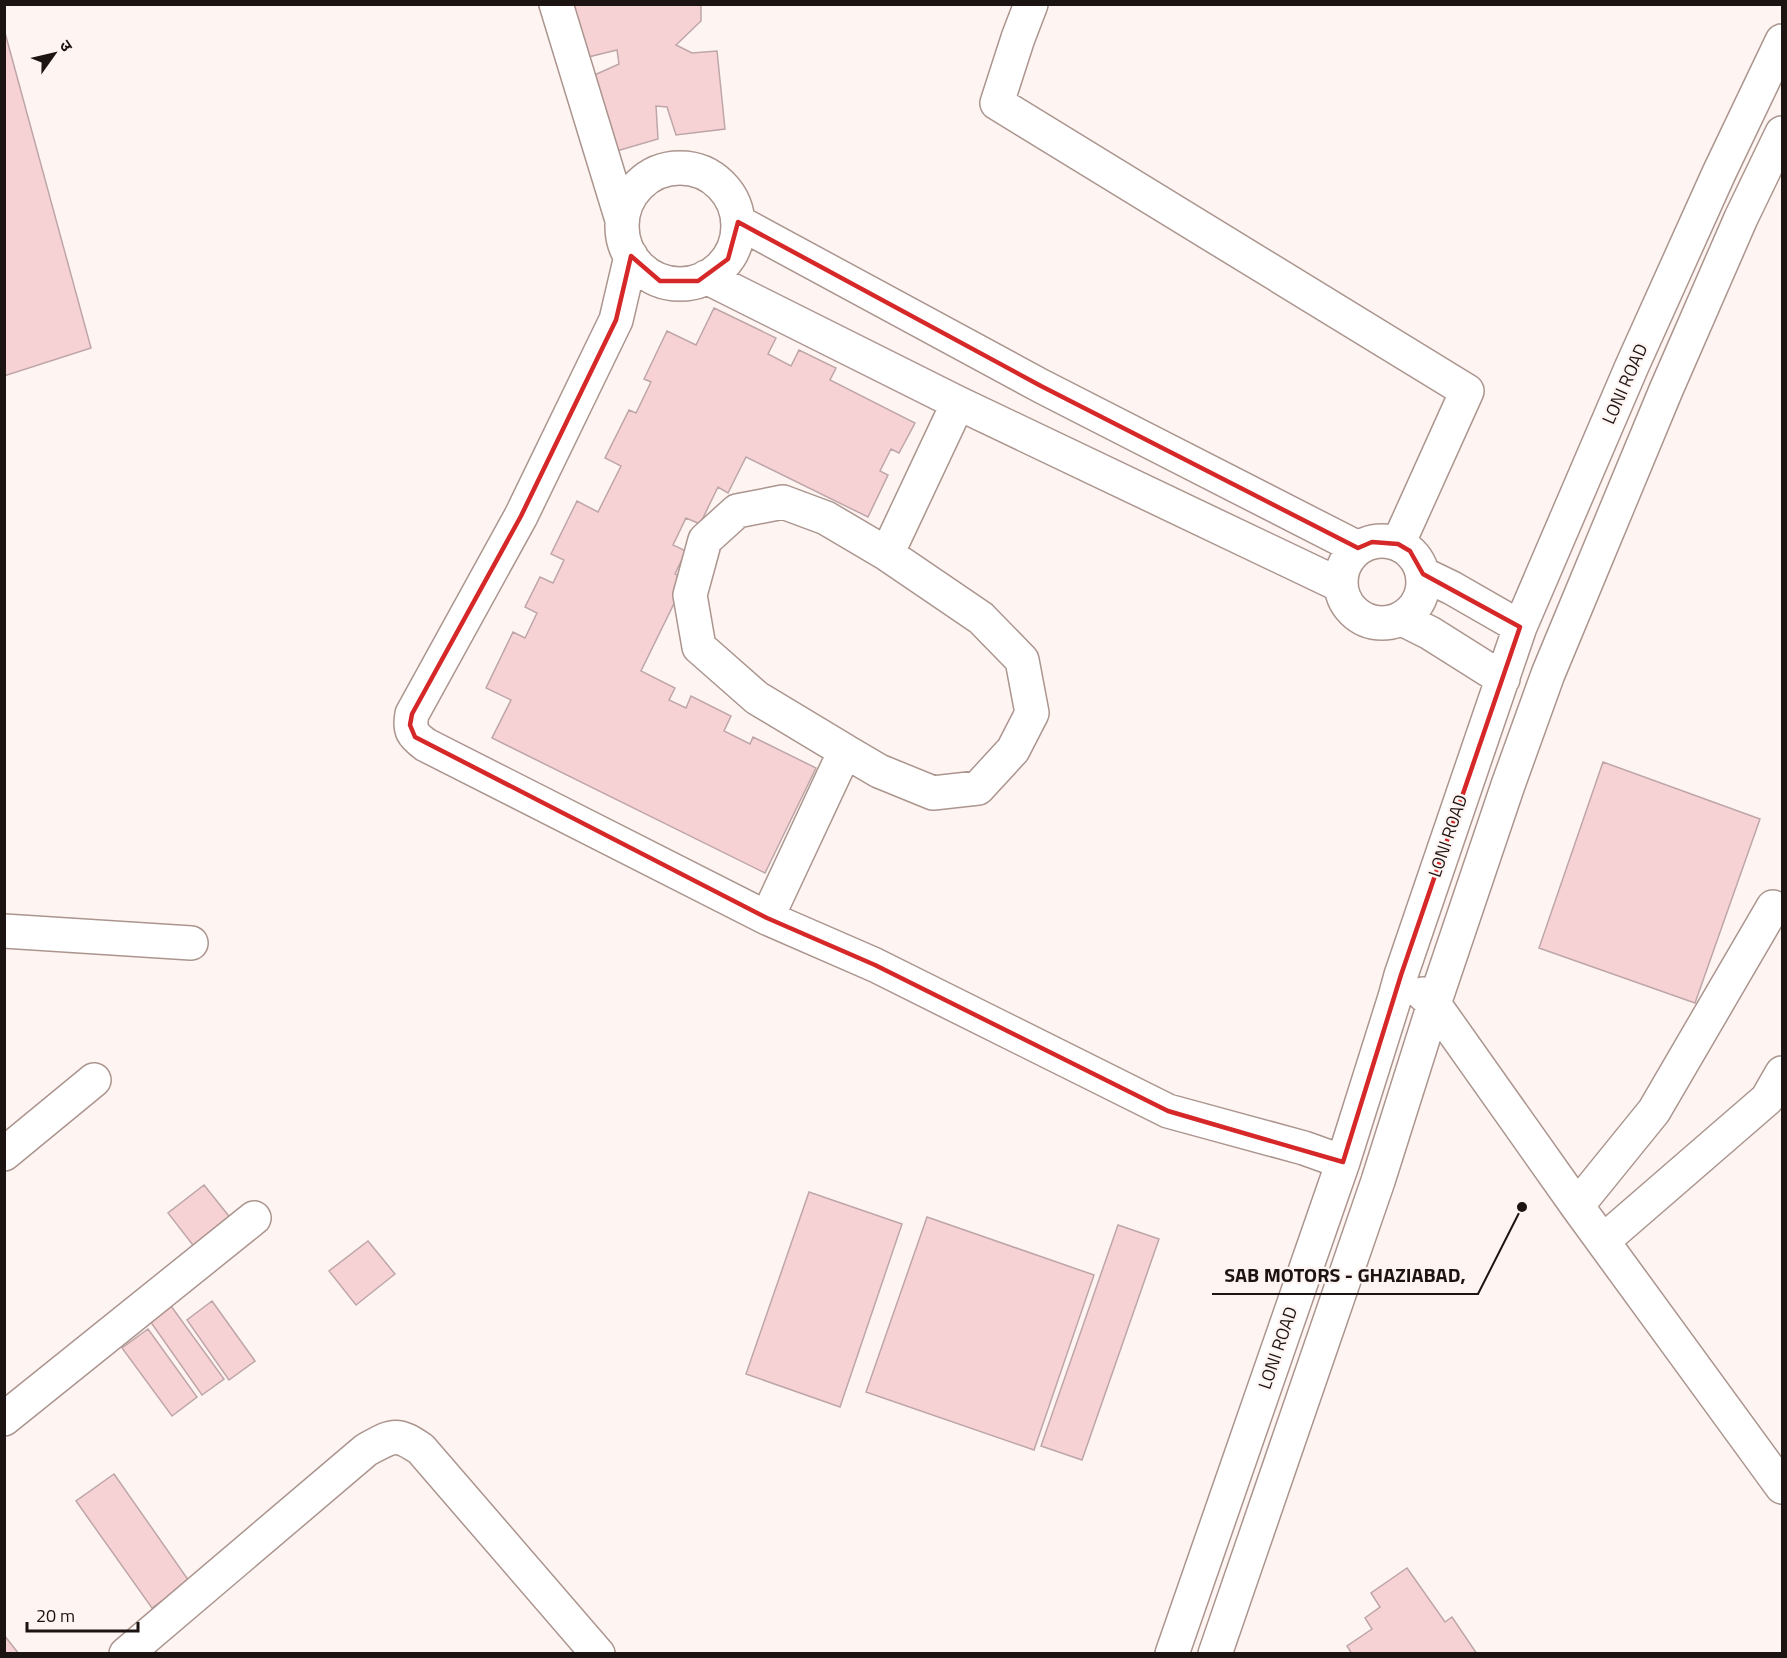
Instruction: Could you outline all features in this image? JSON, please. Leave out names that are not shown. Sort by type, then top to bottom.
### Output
[{"type":"street","points":[[556,4],[631,256],[644,271],[660,281],[679,284],[698,281],[715,273],[728,259],[736,241],[738,222],[734,203],[724,187],[709,175],[690,168],[672,168],[653,174],[645,180],[627,201],[622,220]]},
{"type":"street","points":[[1031,4],[997,104],[1467,391],[1398,544]]},
{"type":"street","name":"LONI ROAD","points":[[1172,1653],[1343,1162],[1401,975],[1520,627],[1719,173],[1782,41]]},
{"type":"street","points":[[1215,1653],[1378,1181],[1434,1004],[1548,674],[1670,380],[1741,218],[1782,133]]},
{"type":"street","points":[[738,222],[1041,386],[1358,548]]},
{"type":"street","points":[[631,256],[615,320],[522,516],[412,714],[410,725],[415,737],[426,745],[767,918],[875,965],[1167,1111],[1304,1148],[1343,1162]]},
{"type":"street","points":[[706,277],[958,403],[1340,585]]},
{"type":"street","points":[[887,554],[958,403]]},
{"type":"street","points":[[783,502],[826,518],[887,554],[981,618],[1022,660],[1032,713],[1013,750],[978,788],[933,793],[879,771],[757,698],[699,647],[690,596],[705,540],[737,511],[783,502]]},
{"type":"street","points":[[1386,541],[1398,544],[1410,551],[1418,562],[1423,574],[1424,587],[1420,600],[1402,619],[1390,624],[1376,624],[1363,620],[1351,611],[1340,585],[1345,564],[1358,548],[1372,542],[1386,541]]},
{"type":"street","points":[[1423,574],[1520,627]]},
{"type":"street","points":[[1402,619],[1439,638],[1503,678]]},
{"type":"street","points":[[767,918],[845,751]]},
{"type":"street","points":[[1577,1206],[1654,1111],[1773,907]]},
{"type":"street","points":[[4,931],[191,943]]},
{"type":"street","points":[[1401,975],[1434,1004],[1577,1206],[1782,1487]]},
{"type":"street","points":[[1603,1242],[1767,1099],[1782,1073]]},
{"type":"street","points":[[4,1154],[94,1080]]},
{"type":"street","points":[[4,1419],[254,1218]]},
{"type":"street","points":[[126,1653],[366,1450],[388,1438],[405,1438],[421,1449],[598,1653]]},
{"type":"highlighted area","points":[[738,222],[1041,386],[1358,548],[1372,542],[1398,544],[1410,551],[1423,574],[1520,627],[1401,975],[1343,1162],[1168,1111],[875,965],[767,918],[415,737],[410,725],[412,714],[521,516],[616,320],[631,256],[660,281],[698,281],[728,259]]},
{"type":"building","points":[[568,4],[701,4],[701,21],[676,45],[692,53],[717,51],[725,129],[676,135],[667,107],[656,106],[658,139],[603,155],[590,77],[619,64],[617,50],[584,58]]},
{"type":"building","points":[[4,29],[91,348],[4,376]]},
{"type":"building","points":[[714,308],[776,338],[768,354],[791,366],[799,350],[836,368],[830,380],[915,423],[899,453],[891,449],[880,471],[888,475],[868,517],[746,457],[728,493],[718,487],[700,524],[686,518],[673,545],[686,551],[675,574],[686,579],[641,671],[675,688],[669,700],[686,708],[691,696],[731,716],[724,731],[750,744],[753,737],[816,768],[765,873],[492,738],[511,700],[486,688],[513,632],[525,638],[537,613],[525,607],[540,577],[553,583],[564,560],[551,554],[577,501],[598,512],[621,466],[605,458],[629,410],[636,413],[651,382],[644,379],[667,331],[696,345]]},
{"type":"building","points":[[1603,762],[1760,819],[1695,1003],[1539,948]]},
{"type":"building","points":[[204,1185],[232,1220],[196,1249],[168,1213]]},
{"type":"building","points":[[809,1192],[902,1224],[840,1407],[746,1374]]},
{"type":"building","points":[[927,1217],[1094,1275],[1034,1450],[866,1392]]},
{"type":"building","points":[[1118,1225],[1159,1239],[1082,1460],[1041,1446]]},
{"type":"building","points":[[368,1241],[395,1274],[356,1305],[329,1271]]},
{"type":"building","points":[[212,1301],[255,1361],[229,1380],[187,1320]]},
{"type":"building","points":[[171,1306],[224,1379],[202,1395],[150,1321]]},
{"type":"building","points":[[148,1329],[197,1397],[172,1416],[122,1348]]},
{"type":"building","points":[[114,1474],[189,1581],[152,1608],[76,1501]]},
{"type":"building","points":[[1407,1568],[1445,1622],[1452,1617],[1477,1654],[1352,1654],[1347,1646],[1372,1629],[1365,1618],[1380,1607],[1371,1593]]},
{"type":"building","points":[[4,1635],[19,1654],[4,1654]]},
{"type":"place","name":"SAB MOTORS - GHAZIABAD,","points":[[1522,1207]]}]
